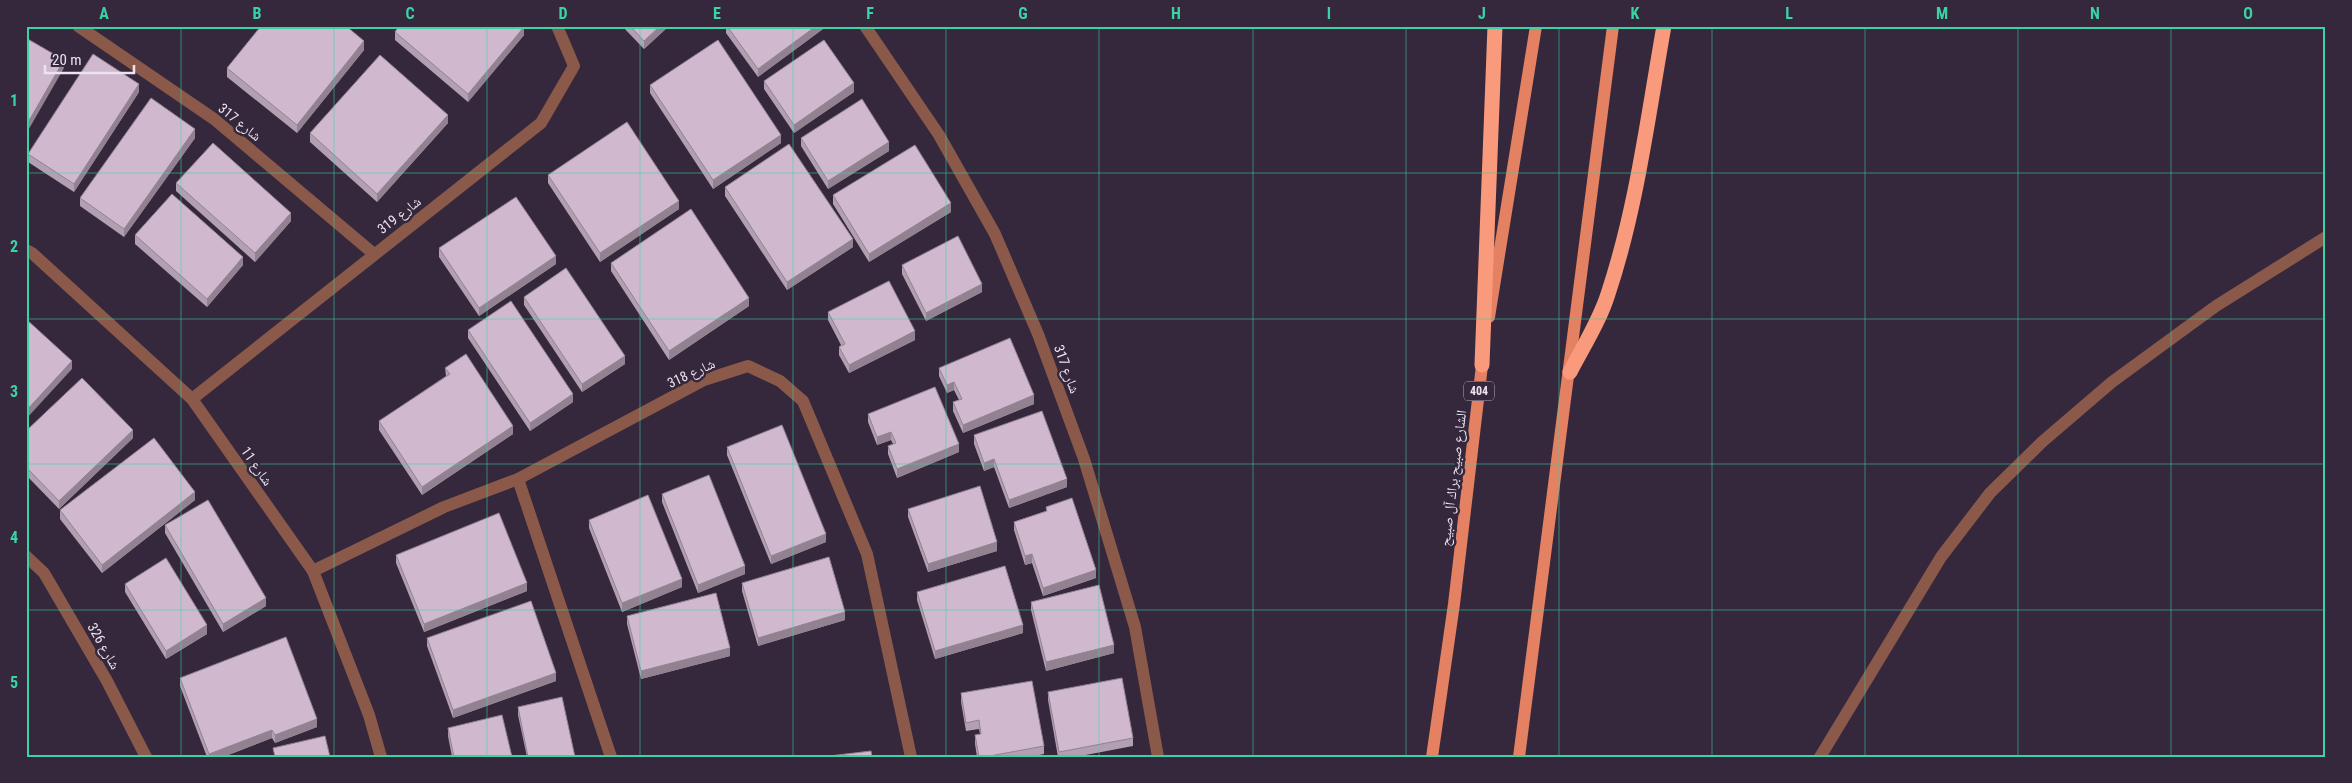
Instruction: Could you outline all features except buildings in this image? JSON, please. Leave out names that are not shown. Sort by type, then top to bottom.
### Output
[{"type":"highway","points":[[1482,365],[1495,26]]},
{"type":"highway","points":[[1570,372],[1608,296],[1621,252],[1635,191],[1664,26]]},
{"type":"main road","name":"الشارع صبيح براك آل صبيح","points":[[1432,757],[1454,604],[1482,365],[1536,26]]},
{"type":"main road","points":[[1519,757],[1613,26]]},
{"type":"street","name":"شارع 317","points":[[78,26],[214,119],[374,254]]},
{"type":"street","name":"شارع 319","points":[[192,399],[541,123],[574,66],[557,26]]},
{"type":"street","name":"شارع 317","points":[[865,26],[939,135],[996,234],[1038,334],[1084,459],[1135,627],[1158,757]]},
{"type":"street","points":[[1820,757],[1942,557],[1990,493],[2042,442],[2112,382],[2216,306],[2326,237]]},
{"type":"street","name":"شارع 11","points":[[26,250],[32,253],[192,399],[313,571],[369,715],[381,757]]},
{"type":"street","name":"شارع 318","points":[[313,571],[444,507],[518,479],[704,380],[748,366],[780,381],[804,401],[867,554],[911,757]]},
{"type":"street","points":[[518,479],[611,757]]},
{"type":"street","name":"شارع 326","points":[[26,556],[44,573],[107,681],[146,757]]}]
